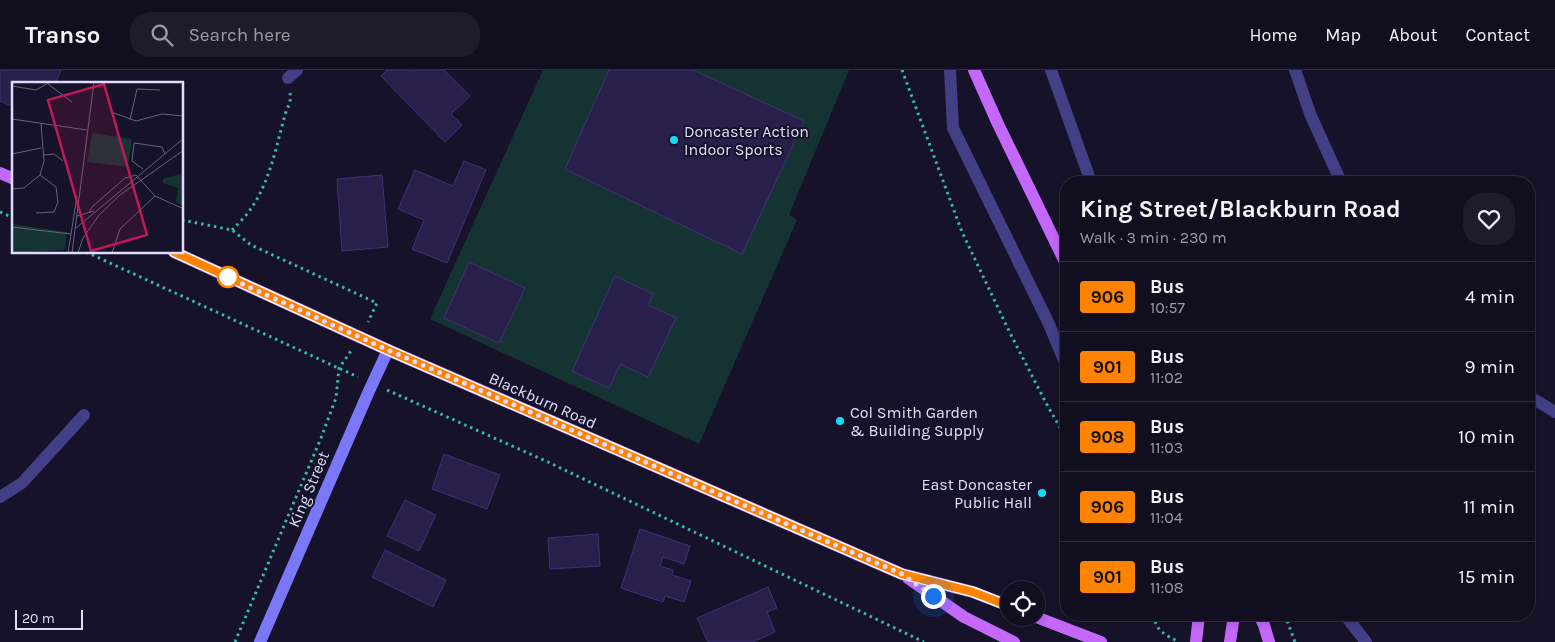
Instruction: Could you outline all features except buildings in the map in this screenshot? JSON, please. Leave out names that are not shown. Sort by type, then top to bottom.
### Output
[{"type":"main road","points":[[974,70],[1060,252]]},
{"type":"main road","points":[[0,173],[12,178]]},
{"type":"main road","name":"Blackburn Road","points":[[178,254],[388,350],[902,574],[973,592],[1000,602]]},
{"type":"main road","name":"King Street","points":[[260,642],[388,350]]},
{"type":"main road","name":"Blackburn Road","points":[[902,574],[964,617],[1014,642]]},
{"type":"main road","points":[[1045,620],[1102,642]]},
{"type":"main road","points":[[1196,642],[1198,621]]},
{"type":"main road","points":[[1230,642],[1233,621]]},
{"type":"main road","points":[[1262,621],[1269,642]]},
{"type":"street","points":[[950,70],[953,128],[1060,352]]},
{"type":"street","points":[[1052,70],[1089,176]]},
{"type":"street","points":[[1295,70],[1311,116],[1338,176]]},
{"type":"street","points":[[1535,400],[1555,412]]},
{"type":"street","points":[[0,497],[22,483],[84,415]]},
{"type":"street","points":[[1350,621],[1366,642]]},
{"type":"path","points":[[902,70],[962,232],[1010,333],[1060,428]]},
{"type":"path","points":[[232,230],[250,209],[265,182],[278,143],[285,113],[291,100],[293,74]]},
{"type":"path","points":[[0,212],[12,217]]},
{"type":"path","points":[[184,220],[232,230],[251,245],[377,303],[361,338],[339,368],[336,398],[322,438],[235,642]]},
{"type":"path","points":[[90,254],[372,384],[548,462],[924,642]]},
{"type":"path","points":[[1156,621],[1158,628],[1162,632],[1180,642]]},
{"type":"path","points":[[1287,621],[1295,642]]},
{"type":"green space","points":[[543,70],[849,70],[789,215],[797,220],[699,444],[430,319]]},
{"type":"bus line","name":"906","points":[[178,254],[388,350],[902,574],[973,592],[1000,602]]},
{"type":"place","name":"Doncaster Action Indoor Sports","points":[[674,140]]},
{"type":"place","name":"Col Smith Garden & Building Supply","points":[[840,421]]},
{"type":"place","name":"East Doncaster Public Hall","points":[[1042,493]]},
{"type":"route","points":[[228,277],[388,350],[902,574],[933,596]]}]
